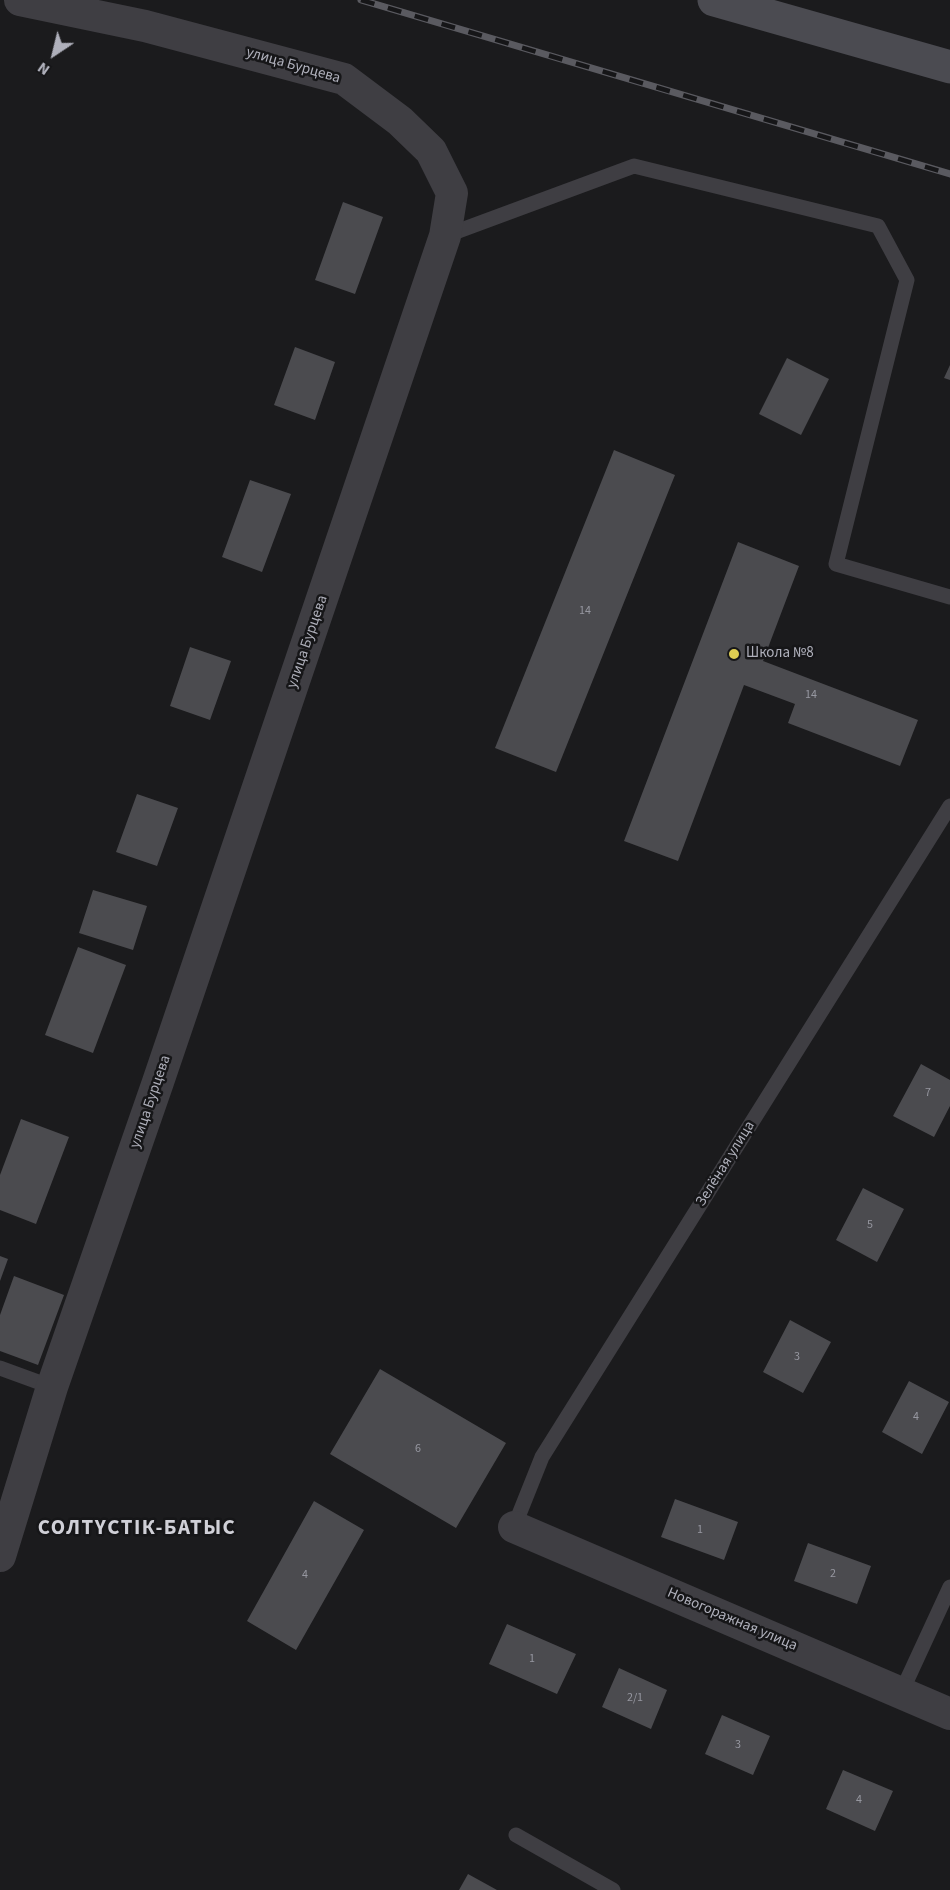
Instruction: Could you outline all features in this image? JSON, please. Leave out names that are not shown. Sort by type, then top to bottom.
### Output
[{"type":"main road","points":[[714,0],[950,67]]},
{"type":"street","name":"улица Бурцева","points":[[0,1557],[52,1387],[445,236],[452,193],[431,151],[400,121],[344,79],[145,26],[20,0]]},
{"type":"street","name":"Новогоражная улица","points":[[514,1527],[950,1714]]},
{"type":"lane","points":[[445,236],[634,166],[878,226],[907,280],[836,564],[950,597]]},
{"type":"lane","name":"Зелёная улица","points":[[514,1527],[542,1457],[950,806]]},
{"type":"lane","points":[[0,1368],[52,1387]]},
{"type":"lane","points":[[901,1693],[950,1587]]},
{"type":"lane","points":[[516,1836],[613,1890]]},
{"type":"building","points":[[343,202],[383,217],[355,294],[315,280]]},
{"type":"building","points":[[295,347],[335,362],[315,420],[274,405]]},
{"type":"building","points":[[787,358],[829,379],[801,435],[759,414]]},
{"type":"building","points":[[950,365],[950,380],[944,378]]},
{"type":"building","points":[[614,450],[675,475],[556,772],[495,748]]},
{"type":"building","points":[[250,480],[291,494],[262,572],[222,557]]},
{"type":"building","points":[[738,542],[799,566],[763,661],[918,720],[900,766],[788,723],[795,704],[744,685],[678,861],[624,841]]},
{"type":"building","points":[[190,647],[231,661],[210,720],[170,706]]},
{"type":"building","points":[[137,794],[178,808],[157,866],[116,852]]},
{"type":"building","points":[[93,890],[147,906],[133,950],[79,933]]},
{"type":"building","points":[[78,947],[126,965],[93,1053],[45,1035]]},
{"type":"building","points":[[921,1064],[950,1080],[950,1106],[934,1137],[893,1116]]},
{"type":"building","points":[[21,1119],[69,1137],[36,1224],[0,1210],[0,1175]]},
{"type":"building","points":[[863,1188],[904,1209],[877,1262],[836,1240]]},
{"type":"building","points":[[0,1256],[8,1259],[0,1281]]},
{"type":"building","points":[[14,1276],[64,1295],[38,1365],[0,1351],[0,1315]]},
{"type":"building","points":[[790,1320],[831,1342],[803,1393],[763,1372]]},
{"type":"building","points":[[380,1369],[506,1443],[456,1528],[330,1454]]},
{"type":"building","points":[[909,1381],[949,1402],[922,1454],[882,1432]]},
{"type":"building","points":[[675,1499],[738,1522],[724,1560],[661,1537]]},
{"type":"building","points":[[314,1501],[364,1530],[296,1650],[247,1621]]},
{"type":"building","points":[[808,1543],[871,1566],[857,1604],[794,1581]]},
{"type":"building","points":[[507,1624],[576,1654],[557,1694],[489,1664]]},
{"type":"building","points":[[619,1668],[667,1690],[651,1729],[602,1707]]},
{"type":"building","points":[[722,1715],[770,1736],[753,1775],[705,1754]]},
{"type":"building","points":[[843,1770],[893,1791],[875,1831],[826,1809]]},
{"type":"building","points":[[468,1874],[497,1890],[459,1890]]},
{"type":"railway","points":[[361,0],[950,174]]},
{"type":"place","name":"Школа №8","points":[[734,654]]},
{"type":"district","name":"СОЛТҮСТІК-БАТЫС","points":[[137,1529]]}]
